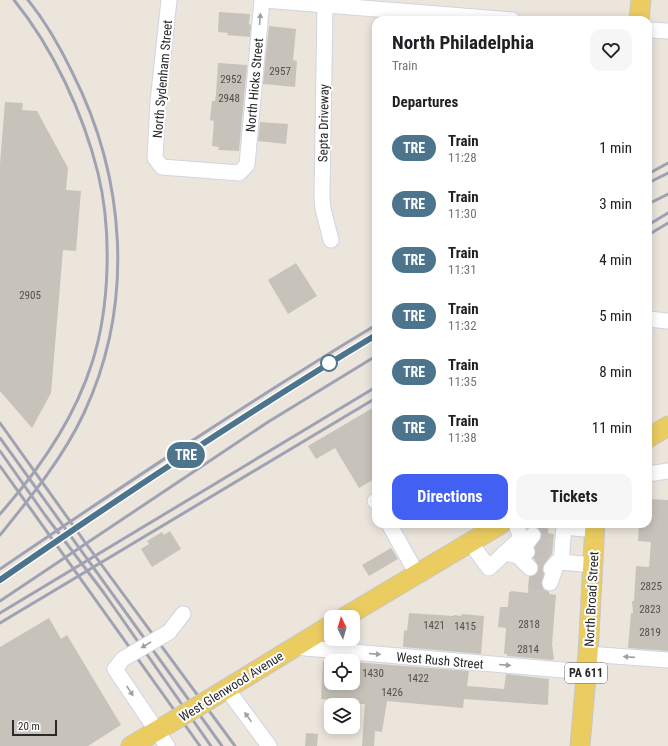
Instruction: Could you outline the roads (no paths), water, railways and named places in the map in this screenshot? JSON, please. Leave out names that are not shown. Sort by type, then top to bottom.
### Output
[{"type":"main road","points":[[639,16],[641,0]]},
{"type":"main road","points":[[652,436],[668,426]]},
{"type":"main road","points":[[357,610],[493,528]]},
{"type":"main road","name":"North Broad Street","points":[[580,746],[587,663],[595,528]]},
{"type":"main road","name":"West Glenwood Avenue","points":[[131,746],[161,738],[175,720],[324,629]]},
{"type":"street","name":"North Sydenham Street","points":[[169,0],[158,102],[155,158],[162,167],[239,173],[244,168]]},
{"type":"street","points":[[263,0],[309,2],[325,5],[462,16]]},
{"type":"street","name":"North Hicks Street","points":[[244,168],[247,165],[263,0]]},
{"type":"street","name":"Septa Driveway","points":[[325,5],[322,196],[323,209],[330,240]]},
{"type":"street","points":[[652,30],[668,31]]},
{"type":"street","points":[[652,319],[668,321]]},
{"type":"street","points":[[652,473],[668,471]]},
{"type":"street","points":[[391,528],[417,574]]},
{"type":"street","points":[[517,528],[521,538],[518,553],[529,574]]},
{"type":"street","points":[[554,565],[564,528]]},
{"type":"street","points":[[470,542],[489,568],[518,553],[533,534]]},
{"type":"street","points":[[554,536],[554,565]]},
{"type":"street","points":[[554,565],[593,565]]},
{"type":"street","points":[[161,738],[115,669],[123,659],[169,632],[183,614]]},
{"type":"street","name":"West Rush Street","points":[[294,647],[587,663],[668,660]]},
{"type":"street","points":[[226,689],[269,746]]},
{"type":"tunnel","points":[[533,535],[554,536]]},
{"type":"tunnel","points":[[532,550],[552,552]]},
{"type":"tunnel","points":[[530,568],[551,569]]},
{"type":"tunnel","points":[[529,581],[550,583]]},
{"type":"railway","points":[[0,514],[42,462],[76,404],[92,363],[98,341],[106,294],[107,269],[106,219],[98,173],[92,150],[75,105],[54,60],[14,0]]},
{"type":"railway","points":[[0,535],[35,492],[76,430],[84,413],[100,371],[111,329],[117,285],[117,241],[113,198],[104,155],[90,113],[72,72],[52,34],[28,0]]},
{"type":"railway","points":[[652,172],[668,163]]},
{"type":"railway","points":[[652,181],[668,173]]},
{"type":"railway","points":[[652,202],[668,194]]},
{"type":"railway","points":[[652,223],[668,213]]},
{"type":"railway","points":[[652,233],[668,223]]},
{"type":"railway","points":[[0,569],[186,444],[372,327]]},
{"type":"railway","points":[[0,580],[203,443],[372,337]]},
{"type":"railway","points":[[0,601],[268,422],[372,358]]},
{"type":"railway","points":[[0,613],[372,389]]},
{"type":"railway","points":[[0,623],[372,400]]},
{"type":"railway","points":[[0,423],[87,545],[235,746]]},
{"type":"railway","points":[[0,438],[222,746]]},
{"type":"railway","points":[[0,451],[45,515],[104,593],[211,746]]},
{"type":"railway","points":[[0,466],[200,746]]},
{"type":"train","name":"TRE","points":[[0,580],[203,444],[372,337]]}]
